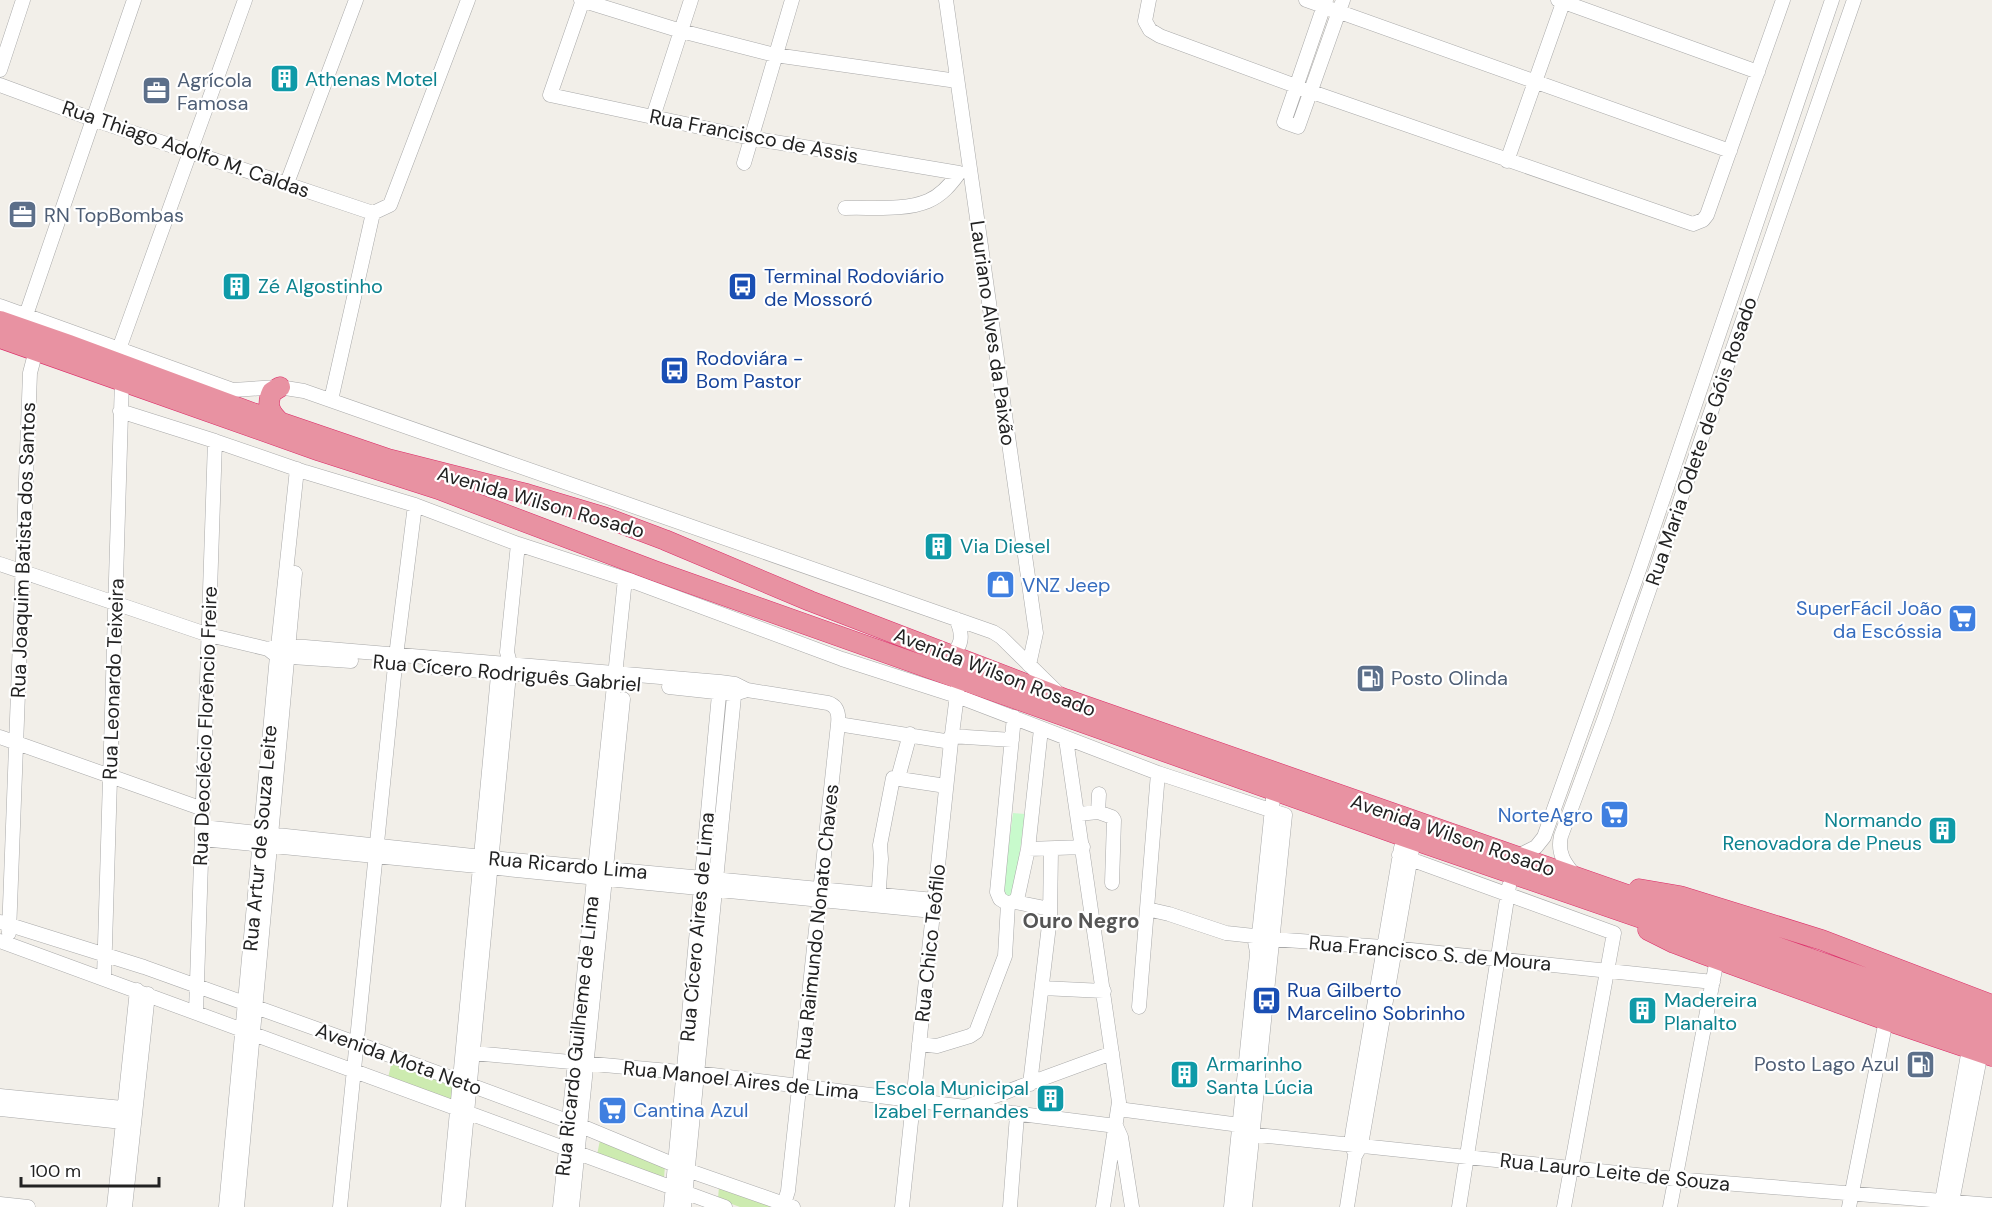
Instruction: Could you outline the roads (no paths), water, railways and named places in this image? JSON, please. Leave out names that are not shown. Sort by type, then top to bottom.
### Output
[{"type":"highway","name":"Avenida Wilson Rosado","points":[[0,321],[388,459],[527,494],[604,517],[665,540],[810,602],[947,655],[1513,864],[1646,910],[1992,1022]]},
{"type":"highway","name":"Avenida Wilson Rosado","points":[[0,338],[320,451],[438,489],[958,688],[1274,789],[1407,847],[1513,864],[1578,878],[1597,893]]},
{"type":"highway","points":[[280,387],[272,392],[269,403],[272,415],[280,422]]},
{"type":"highway","points":[[193,391],[233,390]]},
{"type":"highway","points":[[596,548],[609,544],[615,536],[612,524],[604,517]]},
{"type":"highway","points":[[655,571],[643,559],[641,553],[647,545],[665,540]]},
{"type":"highway","points":[[1597,893],[1650,890],[1680,896],[1822,940],[1992,1005]]},
{"type":"highway","points":[[1597,893],[1674,943],[1886,1020],[1984,1049]]},
{"type":"highway","name":"Avenida Wilson Rosado","points":[[1646,910],[1984,1049]]},
{"type":"street","points":[[0,70],[23,0]]},
{"type":"street","points":[[26,315],[134,0]]},
{"type":"street","points":[[119,349],[245,0]]},
{"type":"street","points":[[287,183],[356,0]]},
{"type":"street","points":[[330,400],[373,213],[390,205],[468,0]]},
{"type":"street","points":[[582,0],[681,31],[775,55],[957,81]]},
{"type":"street","name":"Rua Francisco de Assis","points":[[582,0],[550,95],[751,138],[959,173],[947,189],[928,201],[903,206],[845,208]]},
{"type":"street","points":[[653,117],[691,0]]},
{"type":"street","points":[[744,163],[792,0]]},
{"type":"street","name":"Lauriano Alves da Paixão","points":[[946,0],[1036,633],[1029,665]]},
{"type":"street","points":[[1149,0],[1145,21],[1156,34],[1310,92],[1692,224],[1703,220],[1707,215],[1783,0]]},
{"type":"street","points":[[1306,0],[1340,6],[1535,82],[1730,151]]},
{"type":"street","name":"Rua Maria Odete de Góis Rosado","points":[[1513,864],[1536,847],[1544,837],[1638,573],[1832,0]]},
{"type":"street","name":"Rua Maria Odete de Góis Rosado","points":[[1578,878],[1562,858],[1560,842],[1854,0]]},
{"type":"street","points":[[1507,160],[1561,1],[1758,72]]},
{"type":"street","points":[[1325,3],[1284,122],[1298,127],[1340,6]]},
{"type":"street","name":"Rua Thiago Adolfo M. Caldas","points":[[0,85],[92,119],[373,213]]},
{"type":"street","points":[[0,306],[233,390],[280,387],[304,391],[993,632],[1065,699]]},
{"type":"street","name":"Rua Joaquim Batista dos Santos","points":[[4,943],[16,743],[30,373],[36,350]]},
{"type":"street","name":"Rua Leonardo Teixeira","points":[[104,978],[122,381]]},
{"type":"street","points":[[120,411],[415,505],[518,544],[629,580],[842,659],[958,688],[1014,717],[1066,739],[1158,773],[1279,813]]},
{"type":"street","name":"Rua Deoclécio Florêncio Freire","points":[[196,1012],[215,441]]},
{"type":"street","name":"Rua Artur de Souza Leite","points":[[237,1207],[247,1031],[280,651],[302,489],[301,470]]},
{"type":"street","points":[[340,1207],[396,660],[415,505]]},
{"type":"street","points":[[458,1207],[465,1084],[518,544]]},
{"type":"street","points":[[1638,573],[1648,556],[1656,557],[1644,604]]},
{"type":"street","name":"Rua Cícero Rodriguês Gabriel","points":[[0,564],[209,635],[280,651],[505,665],[720,687],[832,704],[839,714],[838,724]]},
{"type":"street","name":"Rua Ricardo Guilheme de Lima","points":[[560,1207],[572,1151],[575,1124],[629,580]]},
{"type":"street","points":[[947,655],[955,652],[959,646],[960,627],[956,619]]},
{"type":"street","points":[[1610,650],[1593,713],[1601,716],[1612,697]]},
{"type":"street","name":"Rua Cícero Aires de Lima","points":[[671,1207],[679,1190],[682,1167],[708,884],[720,687]]},
{"type":"street","name":"Rua Chico Teófilo","points":[[902,1207],[958,688]]},
{"type":"street","name":"Rua Cícero Aires de Lima","points":[[708,884],[739,690]]},
{"type":"street","points":[[1014,717],[998,892],[1000,899],[1011,903],[1050,909]]},
{"type":"street","points":[[838,724],[951,739],[1012,740]]},
{"type":"street","name":"Rua Raimundo Nonato Chaves","points":[[789,1204],[838,724]]},
{"type":"street","points":[[919,1044],[937,1046],[976,1032],[1005,956],[1011,903],[1020,891],[1028,849],[1041,729]]},
{"type":"street","points":[[898,778],[910,734]]},
{"type":"street","points":[[0,737],[203,809]]},
{"type":"street","points":[[1066,739],[1119,1102],[1103,1207]]},
{"type":"street","points":[[1139,1006],[1158,773]]},
{"type":"street","points":[[878,901],[880,845],[893,778],[946,786]]},
{"type":"street","points":[[1232,1207],[1272,939],[1279,813],[1274,789]]},
{"type":"street","points":[[1098,812],[1099,794]]},
{"type":"street","points":[[1078,814],[1098,812],[1110,814],[1114,820],[1112,877],[1087,874]]},
{"type":"street","points":[[1252,1068],[1257,952],[1279,813]]},
{"type":"street","name":"Rua Ricardo Lima","points":[[202,833],[934,905]]},
{"type":"street","points":[[1028,849],[1051,850],[1083,847]]},
{"type":"street","points":[[1347,1207],[1407,847],[1508,893],[1614,933],[1564,1207]]},
{"type":"street","points":[[1030,1084],[1050,909],[1051,850]]},
{"type":"street","points":[[465,1084],[473,1053],[486,862]]},
{"type":"street","points":[[1459,1207],[1513,864]]},
{"type":"street","points":[[1147,909],[1226,933],[1254,936],[1257,952]]},
{"type":"street","name":"Avenida Mota Neto","points":[[4,924],[105,954],[197,986],[575,1124],[682,1167],[789,1204]]},
{"type":"street","points":[[1257,952],[1272,939]]},
{"type":"street","name":"Rua Francisco S. de Moura","points":[[1272,939],[1389,948],[1713,982]]},
{"type":"street","name":"Avenida Mota Neto","points":[[4,943],[725,1207]]},
{"type":"street","points":[[1670,1207],[1717,959]]},
{"type":"street","points":[[1042,988],[1104,991]]},
{"type":"street","points":[[114,1207],[129,1115],[142,992]]},
{"type":"street","points":[[1850,1200],[1886,1020]]},
{"type":"street","points":[[1946,1204],[1984,1049]]},
{"type":"street","name":"Rua Manoel Aires de Lima","points":[[473,1053],[690,1073],[914,1099],[1017,1115],[1116,1126]]},
{"type":"street","points":[[965,1107],[1112,1053]]},
{"type":"street","name":"Rua Artur de Souza Leite","points":[[226,1207],[243,1081]]},
{"type":"street","points":[[0,1096],[21,1104],[129,1115]]},
{"type":"street","points":[[0,1109],[21,1104]]},
{"type":"street","name":"Rua Lauro Leite de Souza","points":[[1118,1109],[1356,1148],[1467,1156],[1850,1200],[1992,1205]]},
{"type":"street","points":[[448,1207],[463,1110]]},
{"type":"street","points":[[125,1207],[129,1115]]},
{"type":"street","points":[[1010,1207],[1017,1115]]},
{"type":"street","points":[[1116,1126],[1121,1137],[1132,1207]]},
{"type":"street","points":[[1244,1131],[1245,1207]]},
{"type":"street","name":"Rua Ricardo Guilheme de Lima","points":[[572,1151],[572,1207]]},
{"type":"street","name":"Rua Cícero Aires de Lima","points":[[679,1190],[684,1207]]},
{"type":"street","points":[[0,1204],[28,1207]]},
{"type":"place","name":"Athenas Motel","points":[[284,79]]},
{"type":"place","name":"Agrícola Famosa","points":[[156,91]]},
{"type":"place","name":"RN TopBombas","points":[[23,215]]},
{"type":"place","name":"Zé Algostinho","points":[[237,286]]},
{"type":"place","name":"Terminal Rodoviário de Mossoró","points":[[743,287]]},
{"type":"place","name":"Rodoviára - Bom Pastor","points":[[675,370]]},
{"type":"place","name":"Via Diesel","points":[[939,546]]},
{"type":"place","name":"VNZ Jeep","points":[[1001,585]]},
{"type":"place","name":"SuperFácil João da Escóssia","points":[[1963,619]]},
{"type":"place","name":"Posto Olinda","points":[[1370,678]]},
{"type":"place","name":"NorteAgro","points":[[1614,815]]},
{"type":"place","name":"Normando Renovadora de Pneus","points":[[1943,831]]},
{"type":"place","name":"Rua Gilberto Marcelino Sobrinho","points":[[1266,1001]]},
{"type":"place","name":"Madereira Planalto","points":[[1643,1011]]},
{"type":"place","name":"Posto Lago Azul","points":[[1920,1064]]},
{"type":"place","name":"Armarinho Santa Lúcia","points":[[1185,1075]]},
{"type":"place","name":"Escola Municipal Izabel Fernandes","points":[[1050,1099]]},
{"type":"place","name":"Cantina Azul","points":[[612,1110]]},
{"type":"district","name":"Ouro Negro","points":[[1081,921]]}]
